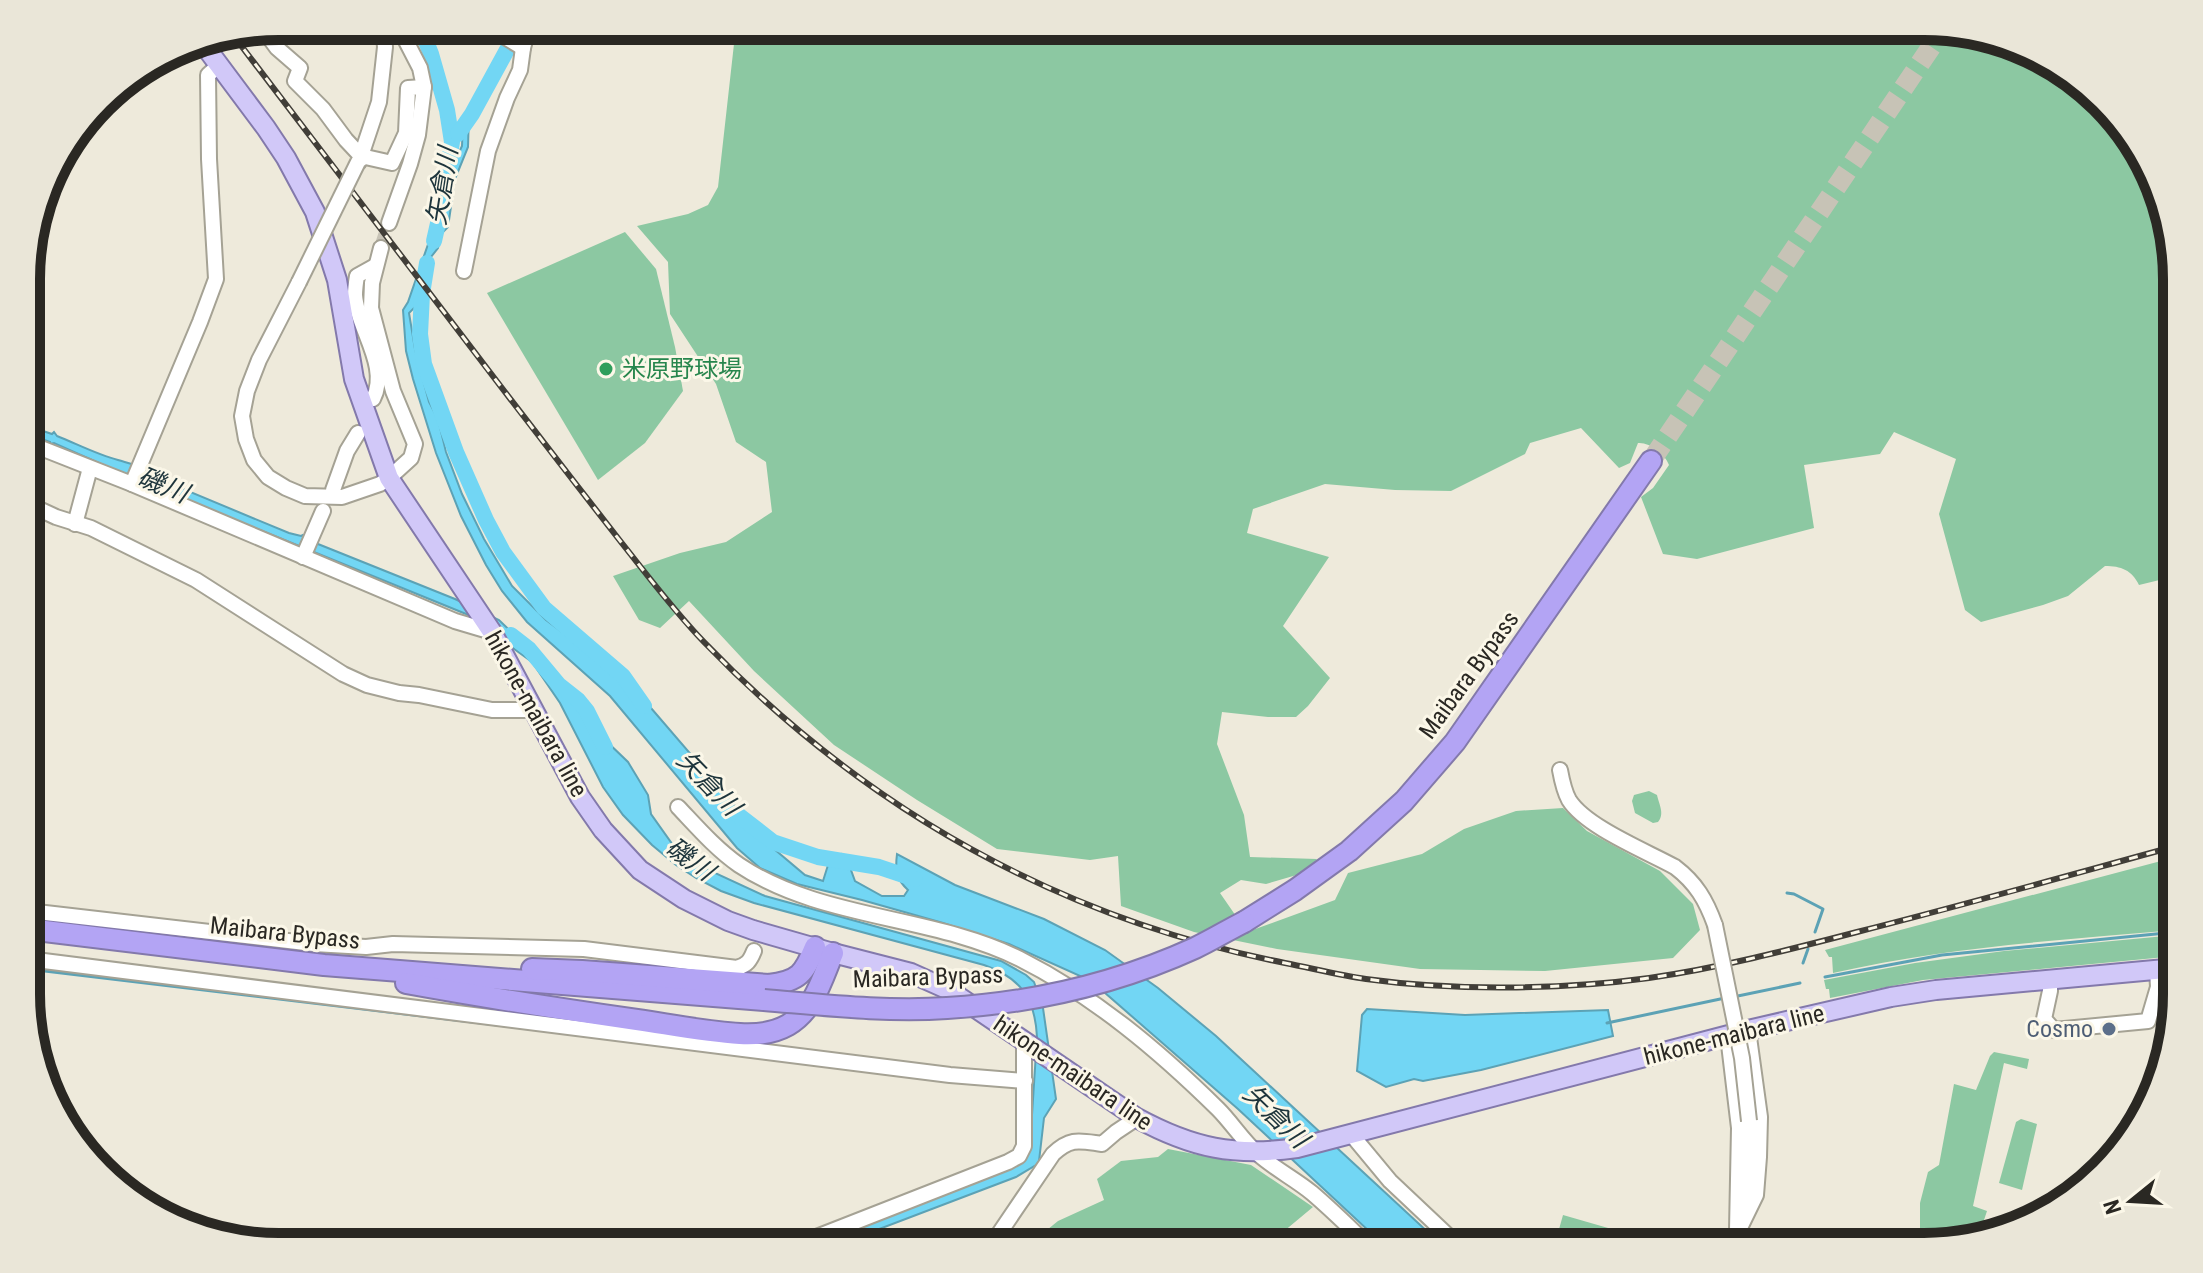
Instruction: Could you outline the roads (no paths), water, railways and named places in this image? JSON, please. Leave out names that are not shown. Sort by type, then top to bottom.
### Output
[{"type":"highway","name":"Maibara Bypass","points":[[40,930],[324,965],[881,1008],[945,1008],[1006,1002],[1059,993],[1112,979],[1196,947],[1244,922],[1349,851],[1404,801],[1455,742],[1651,461]]},
{"type":"highway","points":[[324,965],[529,1005],[740,1034],[775,1031],[801,1015],[817,994],[824,950]]},
{"type":"highway","points":[[400,971],[568,970],[769,985],[796,979],[824,950]]},
{"type":"main road","name":"hikone-maibara line","points":[[208,51],[286,158],[315,212],[337,280],[354,379],[389,478],[492,632],[580,797],[603,830],[640,870],[684,899],[728,921],[911,973],[949,990],[1137,1118],[1168,1135],[1232,1150],[1260,1152],[1297,1148],[1748,1030],[1891,997],[1936,990],[2162,969]]},
{"type":"street","points":[[271,40],[300,68],[295,81],[323,109],[360,159],[392,163],[406,133],[408,88],[424,87]]},
{"type":"street","points":[[381,248],[375,266],[371,308],[387,373],[415,444],[411,458],[380,484],[342,497],[305,496],[268,477],[254,460],[242,416],[247,391],[259,360],[360,159],[379,102],[384,40]]},
{"type":"street","points":[[389,223],[418,135],[424,87],[420,68],[406,40]]},
{"type":"street","points":[[510,40],[523,48]]},
{"type":"street","points":[[464,271],[488,151],[520,70],[525,40]]},
{"type":"street","points":[[133,482],[216,279],[208,75],[219,65]]},
{"type":"street","points":[[373,399],[379,375],[355,296],[357,276],[375,266]]},
{"type":"street","points":[[333,490],[347,451],[358,433]]},
{"type":"street","points":[[40,448],[133,482],[455,621],[492,632]]},
{"type":"street","points":[[75,524],[90,468]]},
{"type":"street","points":[[40,509],[91,528],[196,580],[343,674],[367,685],[492,710],[532,710]]},
{"type":"street","points":[[304,554],[323,511]]},
{"type":"street","points":[[1560,770],[1569,800],[1581,814],[1675,867],[1700,891],[1715,925],[1742,1058],[1749,1121],[1747,1187],[1738,1232]]},
{"type":"street","points":[[678,807],[739,865],[771,883],[828,904],[985,944],[1021,960],[1096,1003],[1181,1074],[1260,1152],[1354,1232]]},
{"type":"street","points":[[40,912],[314,944],[584,949],[737,968],[751,960],[754,951]]},
{"type":"street","points":[[40,961],[950,1075],[1025,1081]]},
{"type":"street","points":[[2050,980],[2044,1019],[2054,1030],[2148,1021],[2162,979]]},
{"type":"street","points":[[1740,1232],[1756,1195],[1759,1157],[1760,1117],[1748,1030]]},
{"type":"street","points":[[1728,1036],[1739,1128],[1736,1232]]},
{"type":"street","points":[[828,1233],[1019,1156],[1024,1146],[1028,1043]]},
{"type":"street","points":[[1000,1233],[1053,1154],[1064,1144],[1074,1141],[1102,1144],[1137,1118]]},
{"type":"street","points":[[1346,1136],[1444,1232]]},
{"type":"water","points":[[469,114],[468,147],[455,179],[448,227],[441,234],[438,248],[431,257],[418,304],[409,313],[429,402],[438,419],[446,452],[484,539],[512,586],[546,620],[613,670],[651,708],[767,843],[805,875],[823,881],[828,865],[842,854],[852,859],[851,870],[855,881],[882,896],[904,896],[908,890],[897,874],[897,854],[955,885],[1044,919],[1105,950],[1158,988],[1216,1036],[1428,1232],[1370,1232],[1098,984],[1009,944],[797,884],[760,868],[737,848],[610,696],[527,622],[502,591],[461,516],[436,453],[406,351],[403,310],[433,230],[441,219],[448,176],[462,146],[463,118]]},
{"type":"water","points":[[40,430],[54,432],[95,452],[140,467],[159,479],[289,533],[303,535],[499,620],[552,671],[601,736],[628,762],[648,795],[651,814],[689,861],[765,896],[1001,961],[1026,975],[1034,982],[1043,1008],[1056,1099],[1044,1118],[1039,1161],[1016,1177],[870,1233],[838,1233],[1030,1146],[1036,1023],[1029,1001],[1017,983],[984,965],[754,903],[696,878],[652,845],[623,815],[603,787],[560,703],[532,662],[466,614],[40,438]]},
{"type":"water","points":[[1367,1009],[1465,1015],[1608,1010],[1613,1036],[1481,1070],[1423,1081],[1414,1079],[1386,1087],[1357,1071],[1362,1015]]},
{"type":"waterway","name":"矢倉川","points":[[426,40],[447,110],[452,142],[434,241]]},
{"type":"waterway","points":[[458,134],[512,40]]},
{"type":"waterway","name":"矢倉川","points":[[427,263],[420,334],[424,364],[456,452],[486,520],[503,552],[544,608],[623,676],[644,706]]},
{"type":"waterway","name":"磯川","points":[[511,635],[529,649],[559,685],[578,700],[605,747]]},
{"type":"waterway","name":"矢倉川","points":[[737,814],[773,842],[818,857],[879,867],[915,879]]},
{"type":"waterway","points":[[1787,893],[1823,909],[1815,932]]},
{"type":"waterway","points":[[1825,977],[1942,955],[2162,933]]},
{"type":"waterway","points":[[1803,963],[1808,949]]},
{"type":"waterway","points":[[40,970],[539,1030]]},
{"type":"waterway","points":[[1733,997],[1800,983]]},
{"type":"waterway","points":[[1607,1023],[1725,998]]},
{"type":"tunnel","points":[[1651,461],[1935,41]]},
{"type":"tunnel","points":[[381,248],[389,223]]},
{"type":"railway","points":[[239,44],[577,486],[661,593],[704,642],[766,702],[830,756],[898,805],[969,848],[1044,885],[1121,917],[1201,943],[1285,963],[1400,983],[1544,987],[1649,978],[1727,964],[2162,850]]},
{"type":"place","name":"米原野球場","points":[[606,369]]},
{"type":"place","name":"Cosmo","points":[[2109,1029]]}]
